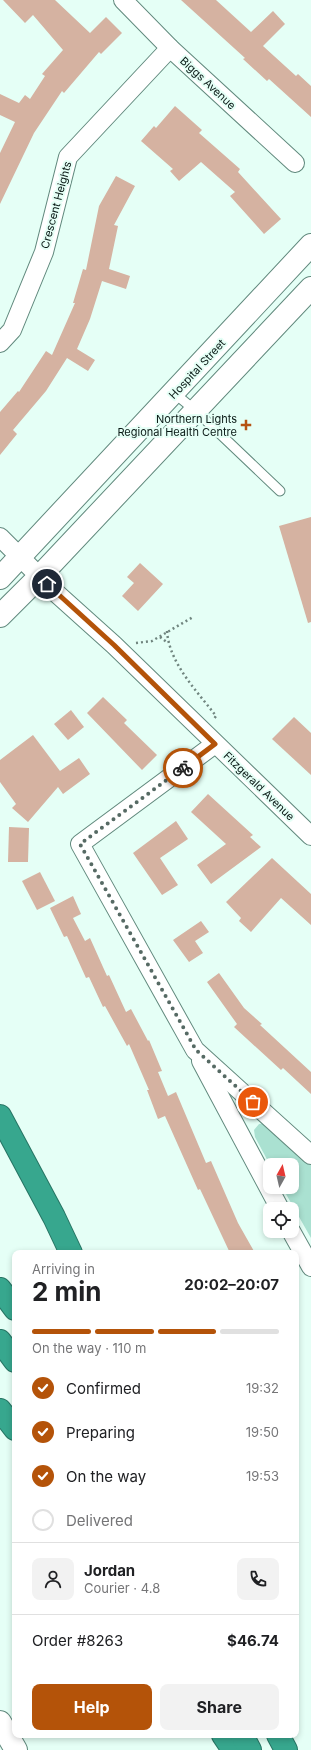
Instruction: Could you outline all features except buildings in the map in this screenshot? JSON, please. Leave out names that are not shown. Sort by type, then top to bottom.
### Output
[{"type":"highway","points":[[0,1116],[54,1217],[70,1250]]},
{"type":"highway","points":[[0,1289],[12,1305]]},
{"type":"highway","points":[[0,1340],[12,1357]]},
{"type":"highway","points":[[0,1410],[12,1425]]},
{"type":"highway","points":[[226,1738],[233,1750]]},
{"type":"highway","points":[[244,1738],[250,1750]]},
{"type":"highway","points":[[280,1738],[286,1750]]},
{"type":"highway","points":[[289,1738],[294,1750]]},
{"type":"main road","name":"Hospital Street","points":[[0,578],[311,245]]},
{"type":"main road","points":[[0,616],[311,288]]},
{"type":"main road","points":[[0,1722],[16,1750]]},
{"type":"street","name":"Biggs Avenue","points":[[123,0],[170,48],[295,163]]},
{"type":"street","name":"Crescent Heights","points":[[0,344],[12,330],[44,252],[68,157],[170,48]]},
{"type":"street","name":"Fitzgerald Avenue","points":[[0,538],[114,645],[311,836]]},
{"type":"street","points":[[211,740],[80,844],[196,1050],[276,1202]]},
{"type":"street","points":[[196,1050],[311,1155]]},
{"type":"street","points":[[295,1238],[311,1267]]},
{"type":"lane","points":[[174,393],[196,411],[280,491]]},
{"type":"path","points":[[114,645],[152,641],[192,617]]},
{"type":"path","points":[[167,631],[168,643],[187,678],[216,716],[211,740]]},
{"type":"path","points":[[160,637],[168,643]]},
{"type":"green space","points":[[265,1123],[311,1165],[311,1238],[299,1217],[299,1202],[291,1202],[286,1194],[299,1194],[299,1158],[266,1158],[255,1137],[254,1130],[259,1124]]},
{"type":"way so far","points":[[183,768],[80,844],[196,1050],[253,1102]]},
{"type":"place","name":"Northern Lights Regional Health Centre","points":[[246,425]]},
{"type":"route","points":[[47,584],[114,645],[215,744],[183,768]]}]
